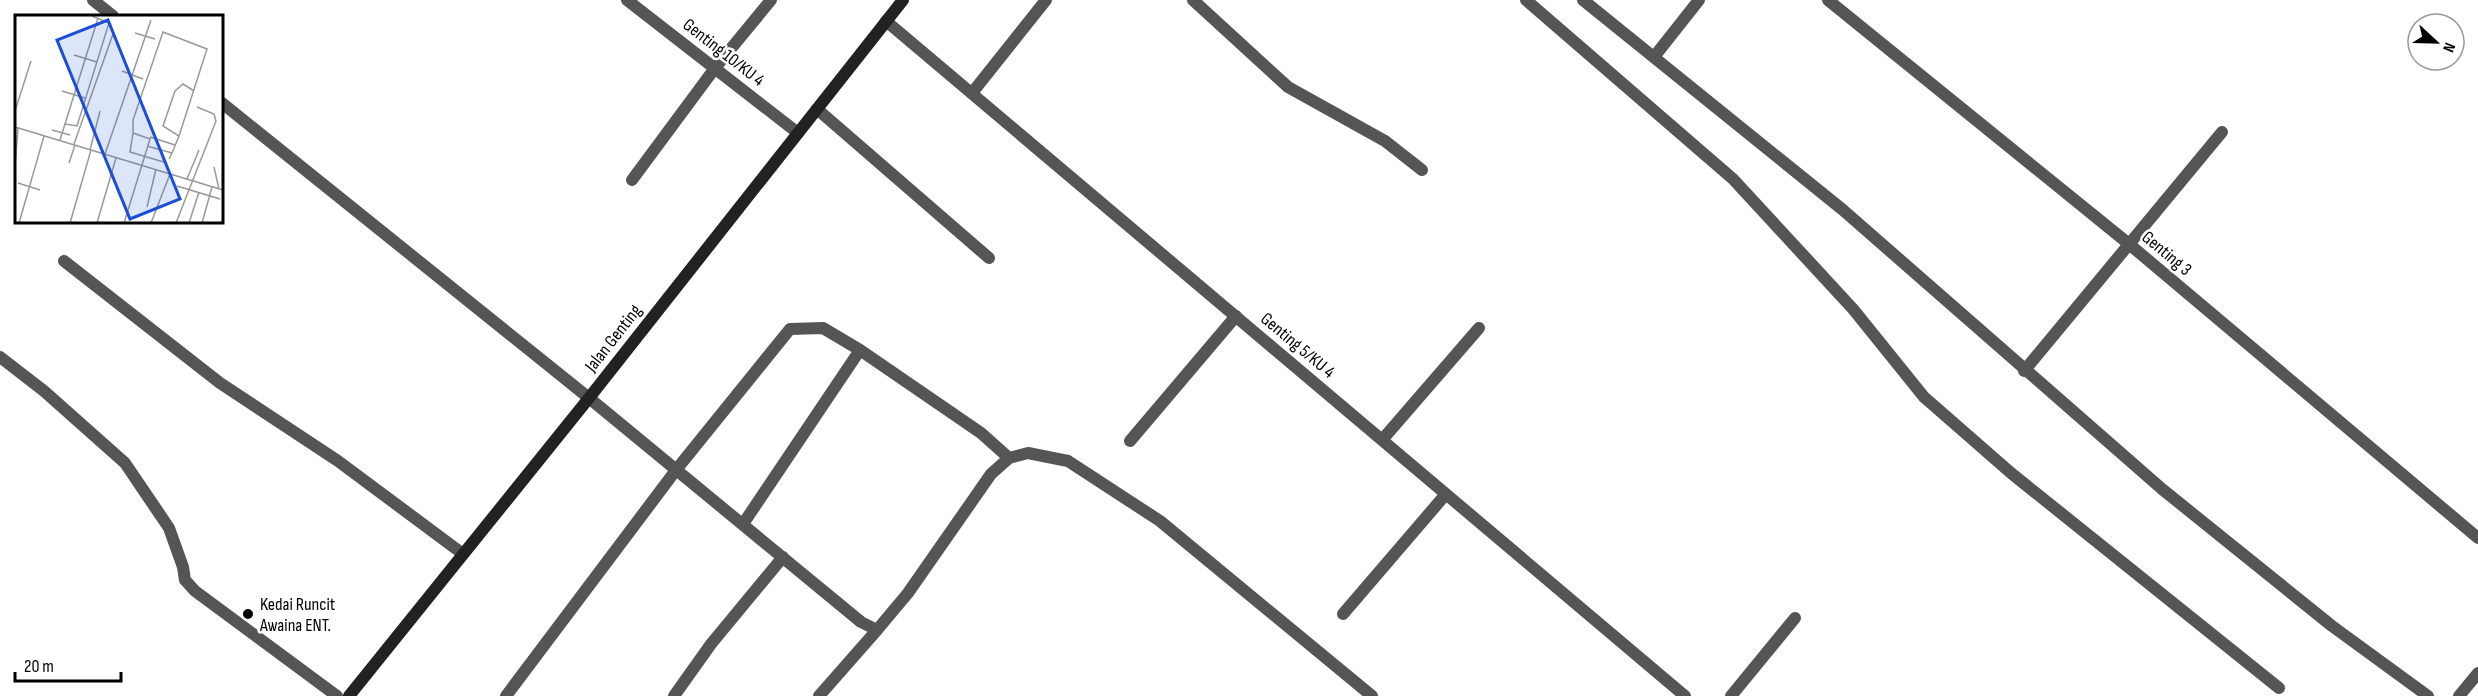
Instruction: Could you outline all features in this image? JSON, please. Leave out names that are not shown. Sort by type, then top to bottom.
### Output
[{"type":"street","points":[[93,0],[112,15]]},
{"type":"street","name":"Genting 10/KU 4","points":[[627,0],[798,133]]},
{"type":"street","points":[[632,180],[715,68],[771,0]]},
{"type":"street","name":"Jalan Genting","points":[[349,696],[589,398],[903,0]]},
{"type":"street","points":[[972,93],[1046,0]]},
{"type":"street","points":[[1193,0],[1288,87],[1385,141],[1422,170]]},
{"type":"street","points":[[1526,0],[1733,179],[1853,309],[1924,397],[2011,473],[2279,688]]},
{"type":"street","points":[[1583,0],[1843,210],[2162,489],[2332,626],[2428,696]]},
{"type":"street","points":[[1654,57],[1700,0]]},
{"type":"street","name":"Genting 3","points":[[1828,0],[2129,244],[2478,538]]},
{"type":"street","name":"Genting 5/KU 4","points":[[886,21],[1685,696]]},
{"type":"street","points":[[224,105],[589,398],[861,622],[877,630]]},
{"type":"street","points":[[817,109],[989,258]]},
{"type":"street","points":[[2024,370],[2222,132]]},
{"type":"street","points":[[64,261],[220,383],[338,461],[463,554]]},
{"type":"street","points":[[1130,441],[1236,316]]},
{"type":"street","points":[[506,696],[676,470],[790,329],[823,328],[860,350],[981,433],[1009,458]]},
{"type":"street","points":[[1382,440],[1479,328]]},
{"type":"street","points":[[743,524],[860,350]]},
{"type":"street","points":[[0,357],[44,391],[125,463],[169,528],[183,567],[185,580],[195,591],[337,696]]},
{"type":"street","points":[[819,696],[908,593],[992,474],[1009,458],[1028,453],[1068,461],[1160,521],[1372,696]]},
{"type":"street","points":[[1343,614],[1446,494]]},
{"type":"street","points":[[674,696],[711,644],[783,557]]},
{"type":"street","points":[[1731,696],[1795,618]]},
{"type":"street","points":[[2459,696],[2478,673]]},
{"type":"place","name":"Kedai Runcit Awaina ENT.","points":[[248,614]]}]
